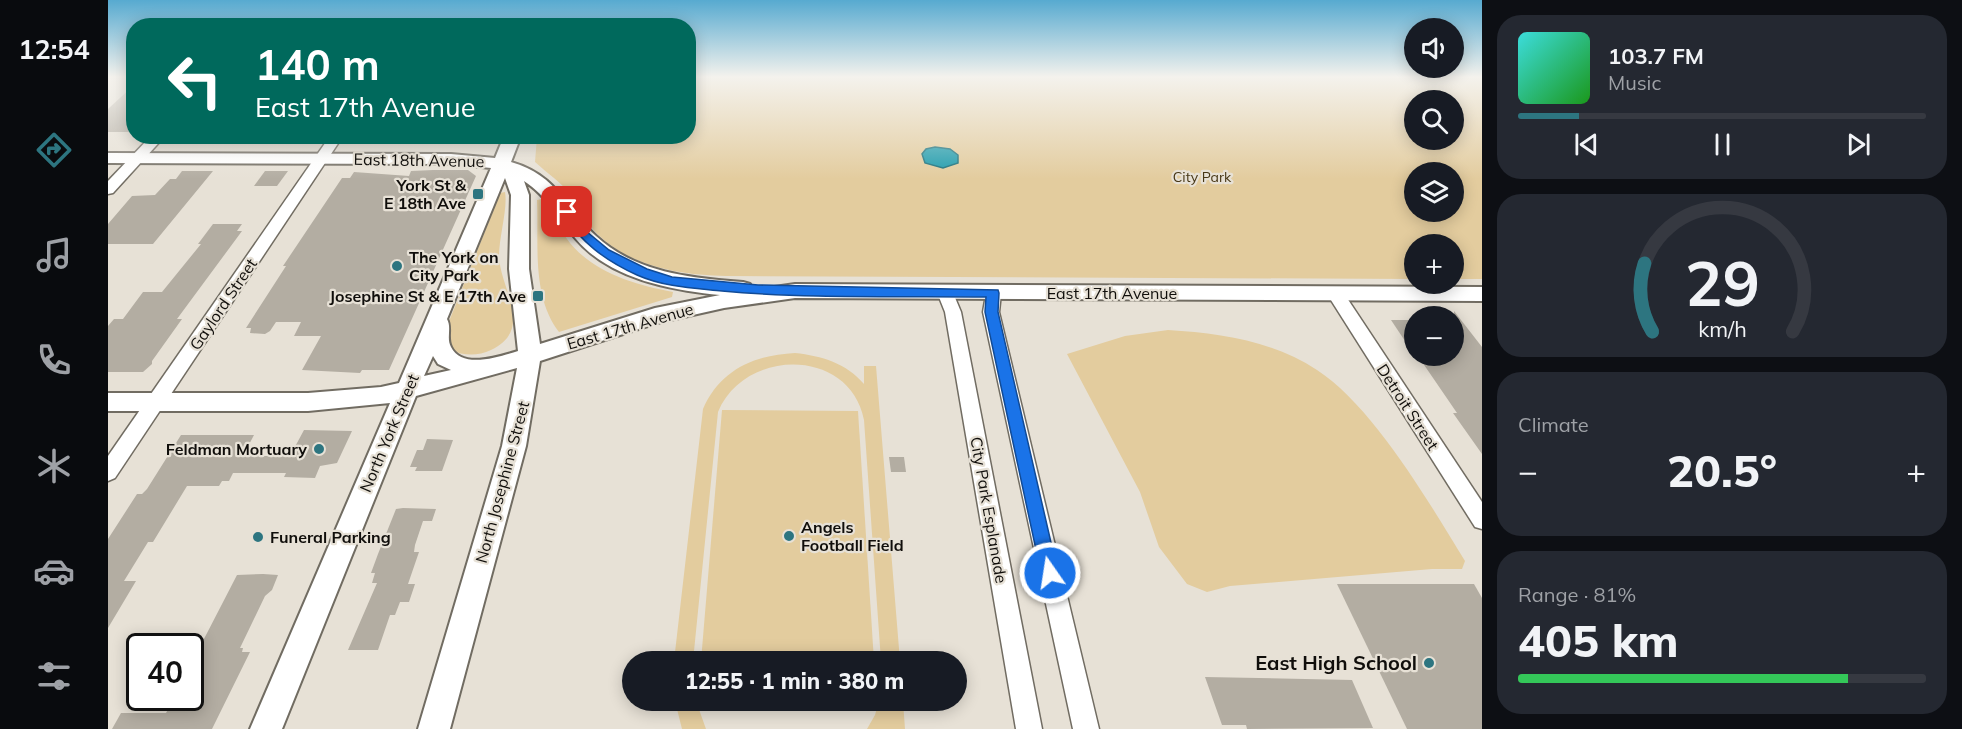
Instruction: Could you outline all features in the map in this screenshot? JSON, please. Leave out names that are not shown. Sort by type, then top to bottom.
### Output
[{"type":"main road","name":"North York Street","points":[[266,729],[510,144]]},
{"type":"main road","name":"East 18th Avenue","points":[[108,158],[466,159],[502,163],[536,179],[552,194],[591,243],[612,258],[636,270],[665,280],[694,285],[795,291]]},
{"type":"main road","name":"North Josephine Street","points":[[434,729],[514,446],[530,355],[520,277],[520,195],[514,178],[502,163]]},
{"type":"main road","name":"East 17th Avenue","points":[[108,402],[316,402],[360,399],[407,390],[485,370],[678,310],[795,291],[1482,294]]},
{"type":"main road","points":[[442,307],[437,337],[442,354],[458,364],[485,370]]},
{"type":"street","points":[[108,190],[151,144]]},
{"type":"street","name":"Gaylord Street","points":[[108,472],[332,144]]},
{"type":"street","name":"City Park Esplanade","points":[[945,292],[954,312],[1029,729]]},
{"type":"street","points":[[993,293],[991,312],[1086,729]]},
{"type":"street","name":"Detroit Street","points":[[1335,293],[1482,520]]},
{"type":"green space","name":"City Park","points":[[696,111],[1404,111],[1404,150],[1464,150],[1464,111],[1482,111],[1482,279],[1464,279],[1464,234],[1404,234],[1404,279],[708,275],[653,266],[619,251],[604,240],[588,223],[575,200],[559,182],[535,162],[536,144],[696,144]]},
{"type":"green space","points":[[505,192],[499,256],[512,307],[511,331],[504,341],[486,352],[471,354],[456,352],[451,350],[444,334],[500,193]]},
{"type":"green space","points":[[542,199],[550,208],[567,239],[588,260],[629,281],[673,292],[672,297],[559,332],[550,317],[540,285],[537,200]]},
{"type":"green space","points":[[1168,330],[1207,333],[1264,345],[1300,360],[1338,386],[1379,431],[1418,485],[1465,561],[1462,569],[1432,569],[1230,586],[1207,592],[1187,584],[1159,547],[1140,492],[1067,354],[1125,336]]},
{"type":"green space","points":[[795,353],[815,356],[833,362],[849,371],[864,384],[864,366],[876,366],[899,651],[880,651],[864,420],[855,396],[839,379],[819,369],[796,365],[772,367],[750,376],[731,391],[718,412],[694,651],[675,651],[703,409],[719,384],[740,367],[752,361]]},
{"type":"green space","name":"Angels Football Field","points":[[722,410],[858,411],[873,651],[702,651]]},
{"type":"green space","points":[[678,711],[700,711],[706,729],[682,729]]},
{"type":"green space","points":[[876,711],[904,711],[905,729],[867,729]]},
{"type":"water","points":[[935,147],[950,149],[958,155],[958,163],[943,168],[925,163],[922,154],[926,149]]},
{"type":"building","points":[[108,111],[126,111],[126,132],[108,132]]},
{"type":"building","points":[[468,170],[476,176],[389,370],[362,370],[360,373],[302,370],[321,336],[294,336],[301,322],[276,322],[265,334],[250,333],[251,328],[246,328],[286,266],[283,266],[342,178],[350,178],[354,172],[409,176],[411,171]]},
{"type":"building","points":[[182,171],[213,171],[153,244],[108,244],[108,224],[132,196],[155,195],[170,179],[176,179]]},
{"type":"building","points":[[265,171],[288,171],[277,186],[254,186]]},
{"type":"building","points":[[213,224],[242,224],[237,231],[242,231],[177,319],[182,319],[152,364],[143,372],[108,372],[108,326],[114,319],[123,319],[143,292],[162,292],[201,244],[198,244]]},
{"type":"building","points":[[1391,320],[1404,320],[1403,338]]},
{"type":"building","points":[[1464,324],[1482,347],[1482,454],[1453,413],[1457,413],[1425,366],[1464,366]]},
{"type":"building","points":[[304,430],[352,431],[337,463],[320,466],[315,478],[284,477],[286,473],[233,473],[229,481],[222,481],[219,486],[187,486],[153,542],[148,542],[124,581],[136,581],[108,628],[108,539],[137,494],[142,494],[147,489],[181,435],[254,435],[243,456],[290,456]]},
{"type":"building","points":[[427,439],[453,440],[442,471],[415,471],[417,467],[410,467],[417,450],[423,450]]},
{"type":"building","points":[[889,457],[904,457],[906,472],[891,472]]},
{"type":"building","points":[[396,509],[436,509],[432,521],[423,521],[415,545],[414,552],[419,552],[408,584],[415,584],[409,602],[400,602],[395,615],[390,615],[378,650],[348,650],[377,583],[372,583],[375,573],[371,573],[378,554]]},
{"type":"building","points":[[237,575],[278,575],[272,590],[265,596],[240,648],[243,648],[242,652],[250,652],[212,729],[112,729],[121,713],[204,711],[204,639]]},
{"type":"building","name":"East High School","points":[[1337,584],[1474,584],[1482,598],[1482,729],[1407,729]]},
{"type":"building","name":"East High School","points":[[1205,677],[1352,680],[1373,728],[1247,729],[1246,725],[1222,725]]},
{"type":"place","name":"York St & E 18th Ave","points":[[478,194]]},
{"type":"place","name":"The York on City Park","points":[[397,266]]},
{"type":"place","name":"Josephine St & E 17th Ave","points":[[538,296]]},
{"type":"place","name":"Feldman Mortuary","points":[[319,449]]},
{"type":"place","name":"Angels Football Field","points":[[789,536]]},
{"type":"place","name":"Funeral Parking","points":[[258,537]]},
{"type":"place","name":"East High School","points":[[1429,663]]},
{"type":"route","points":[[567,212],[582,234],[605,253],[621,263],[672,282],[758,290],[993,293],[991,312],[1050,573]]}]
